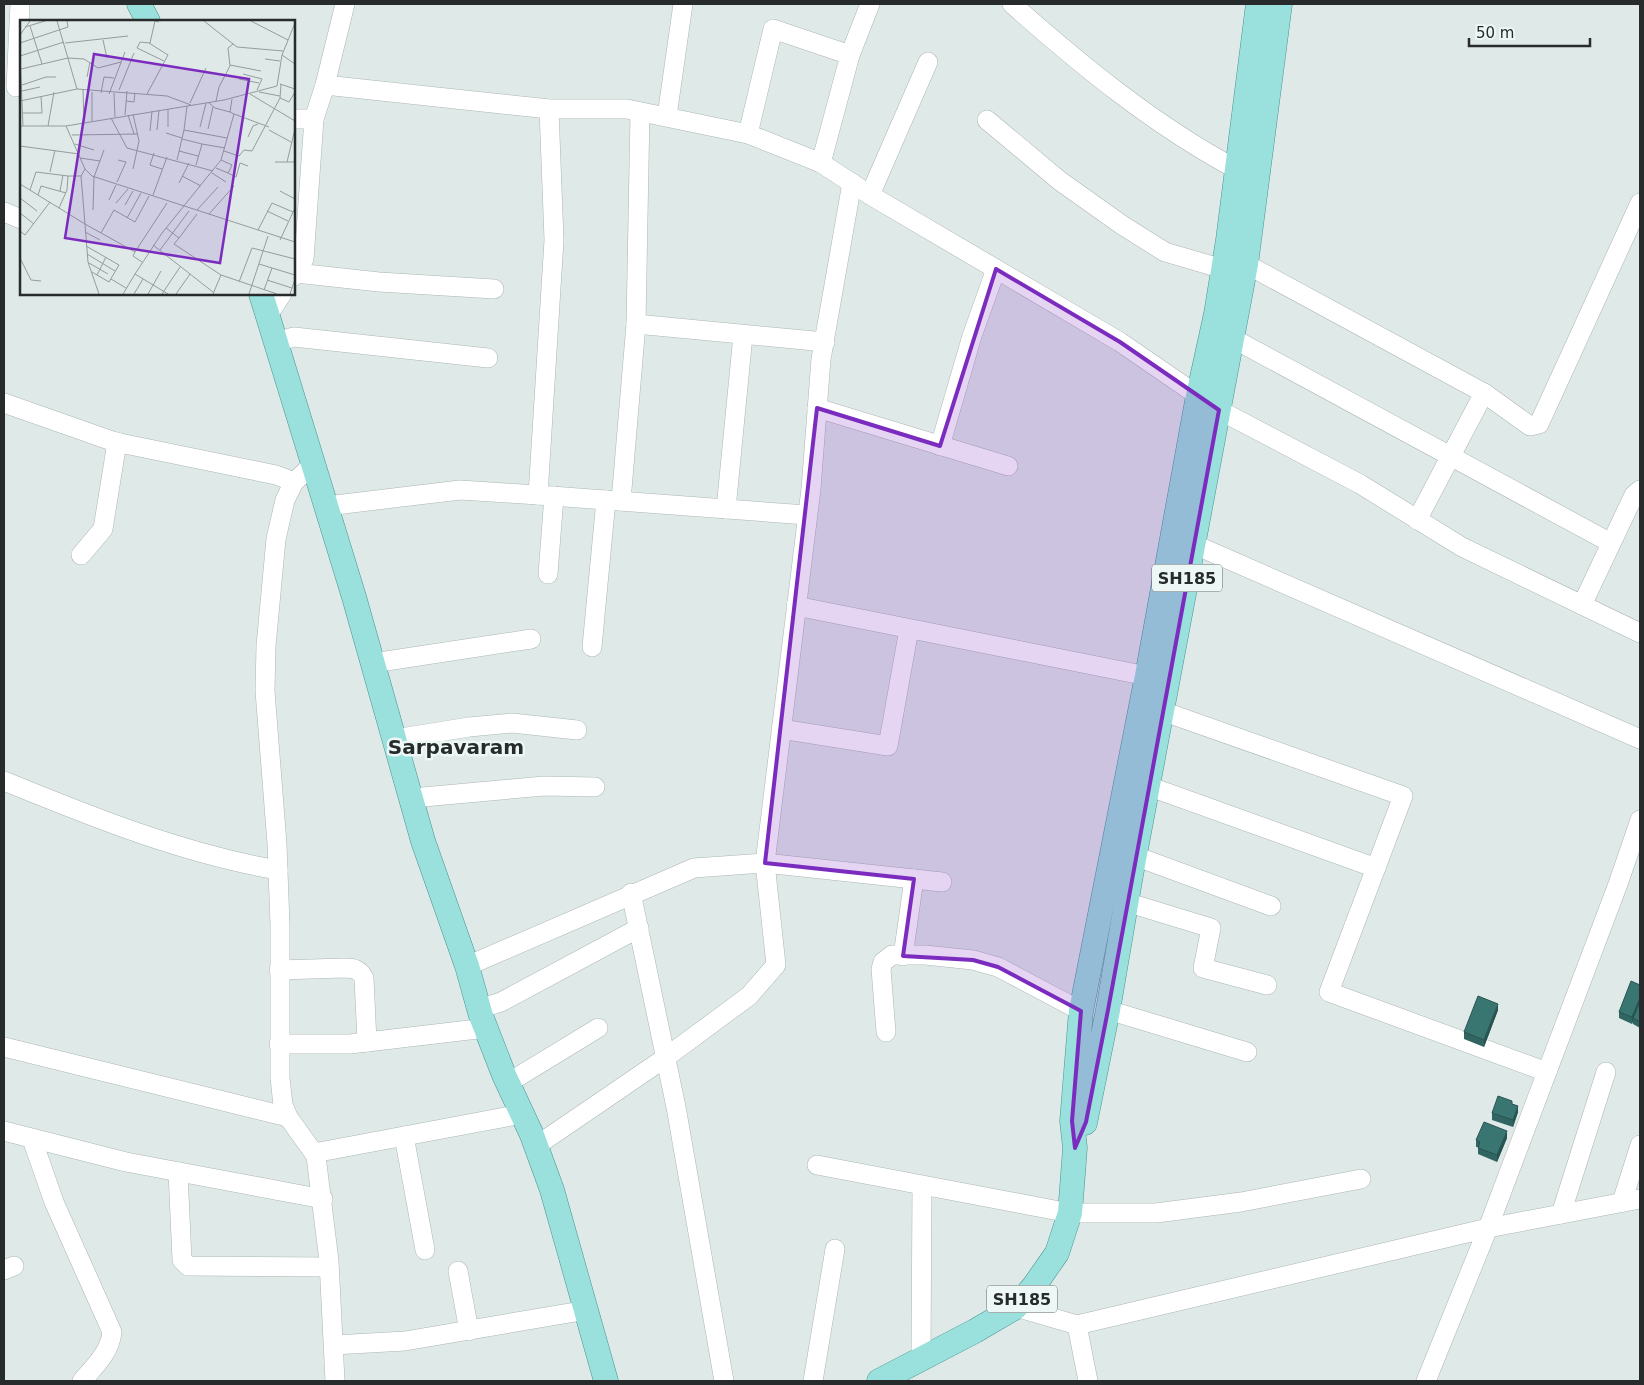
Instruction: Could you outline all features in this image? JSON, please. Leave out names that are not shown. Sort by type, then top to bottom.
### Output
[{"type":"main road","points":[[139,4],[147,20]]},
{"type":"main road","name":"SH185","points":[[1075,1148],[1086,1122],[1108,1010],[1126,902],[1232,338],[1236,169],[1258,4]]},
{"type":"main road","name":"SH185","points":[[888,1379],[921,1358],[975,1331],[1016,1306],[1034,1286],[1057,1253],[1070,1213],[1075,1148],[1072,1121],[1081,1011],[1147,676],[1198,396],[1235,266],[1280,4]]},
{"type":"main road","points":[[265,304],[327,506],[423,841],[467,966],[483,1019],[508,1083],[536,1146],[564,1227],[602,1381]]},
{"type":"street","points":[[16,87],[20,4]]},
{"type":"street","points":[[345,4],[325,85],[314,119],[304,259],[295,274],[380,282],[494,289]]},
{"type":"street","points":[[667,116],[683,4]]},
{"type":"street","points":[[821,163],[850,56],[870,4]]},
{"type":"street","points":[[1012,4],[1116,92],[1190,145],[1236,169]]},
{"type":"street","points":[[748,134],[773,29],[850,56]]},
{"type":"street","points":[[870,195],[928,62]]},
{"type":"street","points":[[325,85],[549,109],[627,109],[748,134],[821,163],[870,195],[1120,342],[1219,410],[1360,484],[1462,547],[1582,605],[1639,628]]},
{"type":"street","points":[[548,574],[546,495],[554,240],[549,109]]},
{"type":"street","points":[[592,646],[614,500],[636,324],[640,112]]},
{"type":"street","points":[[295,119],[314,119]]},
{"type":"street","points":[[987,120],[1060,181],[1122,225],[1165,252],[1235,266],[1484,394],[1530,426],[1539,424],[1640,203]]},
{"type":"street","points":[[536,1146],[665,1058],[749,996],[776,965],[764,863],[808,516],[821,359],[852,183]]},
{"type":"street","points":[[4,212],[20,219]]},
{"type":"street","points":[[940,446],[972,336],[996,269]]},
{"type":"street","points":[[265,304],[280,295]]},
{"type":"street","points":[[636,324],[825,342]]},
{"type":"street","points":[[726,509],[743,335]]},
{"type":"street","points":[[276,342],[294,337],[488,358]]},
{"type":"street","points":[[1232,338],[1611,543]]},
{"type":"street","points":[[1417,520],[1484,394]]},
{"type":"street","points":[[4,403],[117,442],[276,474],[294,482]]},
{"type":"street","points":[[817,408],[1008,466]]},
{"type":"street","points":[[81,555],[103,529],[117,442]]},
{"type":"street","points":[[314,464],[294,482],[285,500],[276,539],[266,646],[265,700],[273,769],[278,870],[279,1044],[283,1105],[288,1117],[314,1153],[323,1199],[329,1267],[335,1381]]},
{"type":"street","points":[[327,506],[460,490],[614,500],[808,516]]},
{"type":"street","points":[[1582,605],[1634,495],[1640,490]]},
{"type":"street","points":[[1193,544],[1640,739]]},
{"type":"street","points":[[796,606],[1147,676]]},
{"type":"street","points":[[781,728],[888,746],[910,628]]},
{"type":"street","points":[[373,663],[531,639]]},
{"type":"street","points":[[1162,711],[1403,796],[1329,992],[1547,1072]]},
{"type":"street","points":[[395,739],[469,727],[512,723],[577,730]]},
{"type":"street","points":[[4,781],[66,806],[162,840],[241,864],[278,870]]},
{"type":"street","points":[[412,798],[544,786],[595,787]]},
{"type":"street","points":[[1148,786],[1376,868]]},
{"type":"street","points":[[1426,1381],[1488,1228],[1640,820]]},
{"type":"street","points":[[1135,856],[1271,906]]},
{"type":"street","points":[[467,966],[632,893],[694,868],[764,863],[942,882]]},
{"type":"street","points":[[903,956],[914,879]]},
{"type":"street","points":[[632,893],[665,1058],[724,1381]]},
{"type":"street","points":[[1126,902],[1212,928],[1203,968],[1267,985]]},
{"type":"street","points":[[279,1044],[367,1042],[483,1019],[501,1002],[639,928]]},
{"type":"street","points":[[886,1032],[883,962],[892,955],[924,955],[973,960],[998,967],[1081,1011]]},
{"type":"street","points":[[279,970],[353,968],[360,971],[364,978],[367,1042]]},
{"type":"street","points":[[1108,1010],[1247,1052]]},
{"type":"street","points":[[508,1083],[598,1028]]},
{"type":"street","points":[[4,1047],[288,1117]]},
{"type":"street","points":[[1561,1214],[1606,1072]]},
{"type":"street","points":[[314,1153],[522,1114]]},
{"type":"street","points":[[4,1131],[178,1172],[323,1199]]},
{"type":"street","points":[[404,1136],[424,1250]]},
{"type":"street","points":[[32,1139],[54,1202],[112,1332],[111,1342],[106,1353],[82,1381]]},
{"type":"street","points":[[1622,1202],[1640,1145]]},
{"type":"street","points":[[817,1165],[1070,1213],[1156,1212],[1241,1202],[1361,1179]]},
{"type":"street","points":[[178,1172],[182,1260],[184,1264],[188,1266],[329,1267]]},
{"type":"street","points":[[921,1358],[922,1186]]},
{"type":"street","points":[[1016,1306],[1077,1324],[1488,1228],[1640,1199]]},
{"type":"street","points":[[812,1381],[835,1250]]},
{"type":"street","points":[[458,1271],[469,1331]]},
{"type":"street","points":[[334,1345],[405,1341],[586,1310]]},
{"type":"street","points":[[1077,1324],[1088,1381]]},
{"type":"highlighted area","points":[[996,269],[1120,342],[1219,410],[1108,1010],[1086,1122],[1075,1148],[1072,1121],[1081,1011],[998,967],[973,960],[903,956],[914,879],[765,863],[817,408],[940,446]]},
{"type":"building","points":[[1631,981],[1640,985],[1640,998],[1632,1017],[1619,1012]]},
{"type":"building","points":[[1478,996],[1498,1004],[1484,1040],[1464,1032]]},
{"type":"building","points":[[1640,1002],[1640,1022],[1633,1018]]},
{"type":"building","points":[[1498,1096],[1512,1101],[1512,1104],[1518,1106],[1513,1120],[1492,1113]]},
{"type":"building","points":[[1484,1122],[1507,1131],[1497,1155],[1478,1148],[1480,1142],[1476,1140]]},
{"type":"district","name":"Sarpavaram","points":[[456,747]]}]
